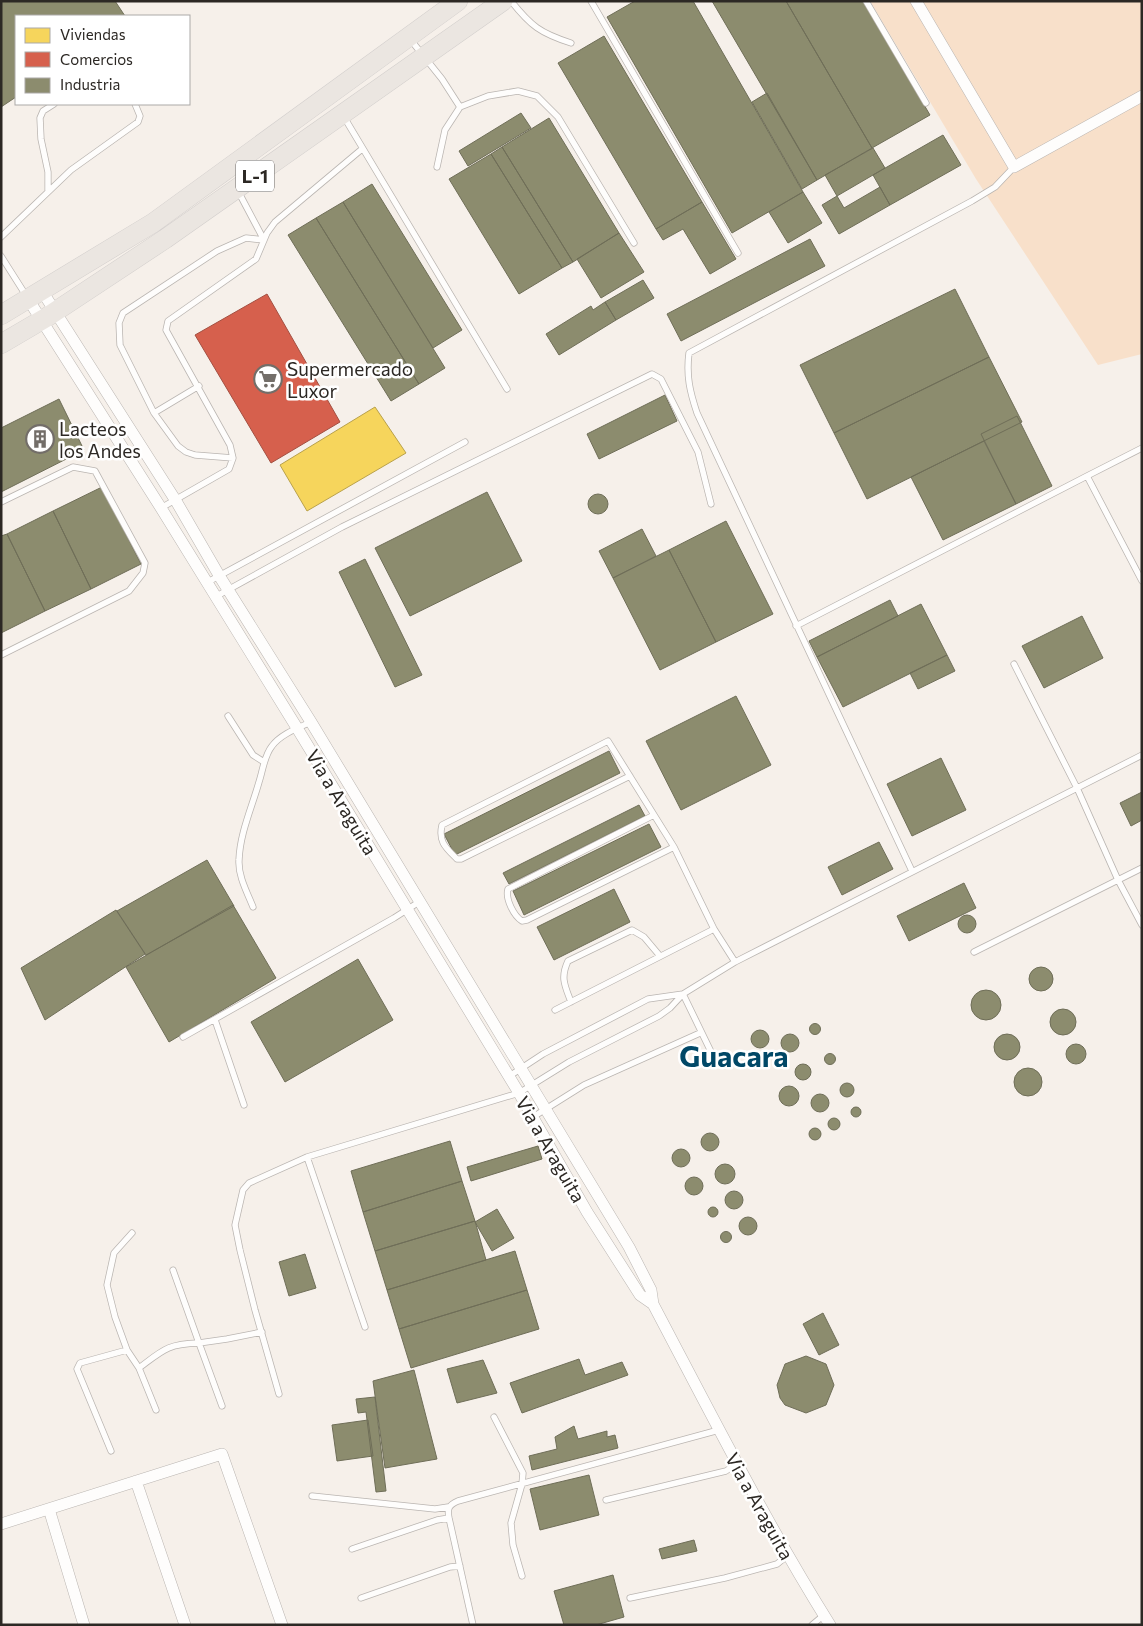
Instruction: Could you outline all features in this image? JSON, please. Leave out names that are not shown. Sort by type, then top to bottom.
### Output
[{"type":"main road","name":"L-1","points":[[1,315],[153,223],[458,1]]},
{"type":"main road","name":"L-1","points":[[1,344],[48,316],[237,189],[503,1]]},
{"type":"street","points":[[916,1],[1014,167],[1142,96]]},
{"type":"street","name":"Via a Araguita","points":[[35,295],[206,583],[297,728],[519,1093],[587,1212],[640,1295],[653,1304]]},
{"type":"street","name":"Via a Araguita","points":[[35,295],[176,501],[220,577],[629,1246],[651,1290],[653,1304],[736,1464],[827,1620]]},
{"type":"street","points":[[1,1524],[222,1454],[282,1625]]},
{"type":"street","points":[[136,1481],[185,1625]]},
{"type":"street","points":[[49,1508],[84,1625]]},
{"type":"lane","points":[[511,1],[527,21],[549,36],[571,44]]},
{"type":"lane","points":[[866,1],[926,103]]},
{"type":"lane","points":[[594,2],[738,252]]},
{"type":"lane","points":[[408,38],[425,56],[460,107]]},
{"type":"lane","points":[[437,167],[445,130],[460,107],[488,96],[518,91],[537,96],[558,117],[634,243]]},
{"type":"lane","points":[[48,190],[48,172],[41,139],[40,118],[43,111],[52,105]]},
{"type":"lane","points":[[1,237],[71,170],[138,122],[140,116],[135,105]]},
{"type":"lane","points":[[342,113],[506,389]]},
{"type":"lane","points":[[161,508],[229,469],[233,458],[230,445],[166,330],[168,320],[256,259],[266,233],[275,222],[362,149]]},
{"type":"lane","points":[[912,871],[697,413],[688,388],[687,364],[689,353],[972,201],[995,187],[1014,167]]},
{"type":"lane","points":[[237,189],[264,240]]},
{"type":"lane","points":[[233,458],[195,455],[186,452],[178,446],[154,413],[120,345],[119,323],[122,313],[217,251],[246,238],[264,240]]},
{"type":"lane","points":[[1,256],[35,295]]},
{"type":"lane","points":[[215,597],[342,527],[652,374],[661,379],[698,452],[711,504]]},
{"type":"lane","points":[[154,413],[198,386]]},
{"type":"lane","points":[[206,583],[465,442]]},
{"type":"lane","points":[[796,626],[1142,448]]},
{"type":"lane","points":[[1,502],[73,467],[95,471],[145,563],[143,573],[129,591],[1,655]]},
{"type":"lane","points":[[1087,476],[1142,581]]},
{"type":"lane","points":[[1014,664],[1077,788],[1118,880],[1142,925]]},
{"type":"lane","points":[[228,716],[253,755],[264,762]]},
{"type":"lane","points":[[253,907],[240,876],[239,860],[245,827],[264,762],[272,746],[297,728],[310,722]]},
{"type":"lane","points":[[630,776],[460,859],[457,859],[444,845],[440,834],[442,825],[608,741],[630,776],[674,848],[714,929],[735,962]]},
{"type":"lane","points":[[279,1394],[254,1310],[235,1225],[243,1190],[249,1183],[307,1157],[519,1093],[569,1062],[659,1016],[670,1008],[683,994],[735,962],[1142,755]]},
{"type":"lane","points":[[654,815],[508,889],[509,902],[518,919],[522,922],[527,920],[674,848]]},
{"type":"lane","points":[[974,952],[1142,868]]},
{"type":"lane","points":[[183,1037],[419,902]]},
{"type":"lane","points":[[555,1010],[714,929]]},
{"type":"lane","points":[[571,1002],[564,983],[563,972],[568,961],[632,930],[644,937],[660,956]]},
{"type":"lane","points":[[508,1077],[555,1047],[648,999],[683,994]]},
{"type":"lane","points":[[683,994],[715,1060]]},
{"type":"lane","points":[[215,1020],[244,1105]]},
{"type":"lane","points":[[532,1117],[584,1085],[700,1032]]},
{"type":"lane","points":[[307,1157],[365,1327]]},
{"type":"lane","points":[[132,1233],[114,1253],[107,1285],[115,1317],[127,1350],[139,1368],[156,1410]]},
{"type":"lane","points":[[172,1270],[222,1406]]},
{"type":"lane","points":[[139,1368],[167,1347],[262,1332]]},
{"type":"lane","points":[[111,1451],[77,1370],[80,1363],[127,1350]]},
{"type":"lane","points":[[494,1418],[522,1473],[522,1484],[511,1523],[512,1545],[522,1576]]},
{"type":"lane","points":[[312,1496],[435,1508],[448,1507],[458,1501],[719,1430]]},
{"type":"lane","points":[[606,1500],[726,1471],[736,1464]]},
{"type":"lane","points":[[448,1507],[474,1625]]},
{"type":"lane","points":[[352,1549],[437,1520],[449,1518]]},
{"type":"lane","points":[[630,1598],[725,1578],[777,1564],[788,1555]]},
{"type":"lane","points":[[360,1598],[450,1567],[460,1566]]},
{"type":"lane","points":[[812,1625],[827,1620]]},
{"type":"shaded area","points":[[870,1],[1142,1],[1142,354],[1098,365],[976,179]]},
{"type":"building: Viviendas","points":[[375,407],[406,453],[307,511],[280,465]]},
{"type":"building: Comercios","name":"Supermercado Luxor","points":[[267,294],[340,422],[271,463],[195,335]]},
{"type":"building: Industria","points":[[1,1],[115,1],[124,15],[15,15],[15,98],[1,107]]},
{"type":"building: Industria","points":[[635,1],[693,1],[803,192],[732,233],[607,17]]},
{"type":"building: Industria","points":[[712,1],[786,1],[872,148],[817,180]]},
{"type":"building: Industria","points":[[786,1],[863,1],[930,115],[872,148]]},
{"type":"building: Industria","points":[[604,36],[702,202],[656,229],[558,63]]},
{"type":"building: Industria","points":[[767,93],[817,180],[802,189],[752,102]]},
{"type":"building: Industria","points":[[521,113],[531,128],[468,166],[459,151]]},
{"type":"building: Industria","points":[[549,118],[619,233],[573,262],[502,147]]},
{"type":"building: Industria","points":[[943,135],[961,165],[890,205],[873,175]]},
{"type":"building: Industria","points":[[502,147],[573,262],[562,268],[491,154]]},
{"type":"building: Industria","points":[[873,148],[885,168],[837,196],[825,175]]},
{"type":"building: Industria","points":[[491,154],[562,268],[519,294],[449,179]]},
{"type":"building: Industria","points":[[372,184],[462,330],[433,348],[343,202]]},
{"type":"building: Industria","points":[[880,187],[890,205],[839,234],[822,205],[837,196],[844,208]]},
{"type":"building: Industria","points":[[803,192],[822,223],[788,243],[769,212]]},
{"type":"building: Industria","points":[[343,202],[445,368],[419,384],[316,218]]},
{"type":"building: Industria","points":[[702,202],[736,259],[710,274],[683,229],[663,240],[656,229]]},
{"type":"building: Industria","points":[[316,218],[419,384],[391,401],[288,235]]},
{"type":"building: Industria","points":[[619,233],[644,272],[601,298],[577,259]]},
{"type":"building: Industria","points":[[810,239],[825,266],[681,341],[667,314]]},
{"type":"building: Industria","points":[[643,280],[654,298],[616,320],[605,302]]},
{"type":"building: Industria","points":[[955,289],[989,357],[834,433],[800,365]]},
{"type":"building: Industria","points":[[605,302],[616,320],[559,355],[546,334],[591,306],[593,310]]},
{"type":"building: Industria","points":[[989,357],[1022,422],[867,499],[834,433]]},
{"type":"building: Industria","points":[[665,395],[677,421],[599,459],[587,434]]},
{"type":"building: Industria","name":"Lacteos los Andes","points":[[59,399],[84,450],[1,492],[1,428]]},
{"type":"building: Industria","points":[[1017,416],[1052,486],[1016,504],[981,434]]},
{"type":"building: Industria","points":[[984,441],[1016,504],[943,540],[911,477]]},
{"type":"building: Industria","points":[[102,487],[141,564],[91,589],[53,511]]},
{"type":"building: Industria","points":[[487,492],[522,561],[410,616],[375,548]]},
{"type":"building: Industria","points":[[598,494],[605,497],[608,504],[605,511],[598,514],[591,511],[588,504],[591,497]]},
{"type":"building: Industria","points":[[53,511],[91,589],[45,611],[7,534]]},
{"type":"building: Industria","points":[[726,521],[773,614],[716,642],[669,550]]},
{"type":"building: Industria","points":[[642,529],[656,556],[613,578],[599,551]]},
{"type":"building: Industria","points":[[7,534],[45,611],[1,633],[1,536]]},
{"type":"building: Industria","points":[[669,550],[716,642],[660,670],[613,578]]},
{"type":"building: Industria","points":[[365,559],[422,675],[395,687],[339,572]]},
{"type":"building: Industria","points":[[890,600],[898,616],[817,657],[809,641]]},
{"type":"building: Industria","points":[[921,604],[947,655],[843,707],[817,657]]},
{"type":"building: Industria","points":[[1082,616],[1103,658],[1044,688],[1022,646]]},
{"type":"building: Industria","points":[[947,655],[955,671],[918,689],[910,673]]},
{"type":"building: Industria","points":[[736,696],[771,765],[681,810],[646,741]]},
{"type":"building: Industria","points":[[609,751],[620,773],[455,855],[444,834]]},
{"type":"building: Industria","points":[[941,758],[966,810],[912,836],[887,784]]},
{"type":"building: Industria","points":[[1142,792],[1142,820],[1131,826],[1120,803]]},
{"type":"building: Industria","points":[[639,805],[645,816],[509,884],[503,873]]},
{"type":"building: Industria","points":[[649,824],[661,847],[524,915],[513,891]]},
{"type":"building: Industria","points":[[879,842],[893,869],[842,895],[828,867]]},
{"type":"building: Industria","points":[[207,860],[234,906],[146,955],[117,911]]},
{"type":"building: Industria","points":[[964,883],[976,908],[909,941],[897,916]]},
{"type":"building: Industria","points":[[614,889],[630,922],[554,960],[537,927]]},
{"type":"building: Industria","points":[[233,905],[276,978],[169,1042],[126,967]]},
{"type":"building: Industria","points":[[116,910],[145,954],[45,1020],[21,968]]},
{"type":"building: Industria","points":[[967,915],[973,918],[976,924],[973,930],[967,933],[961,930],[958,924],[961,918]]},
{"type":"building: Industria","points":[[358,959],[393,1020],[285,1082],[251,1022]]},
{"type":"building: Industria","points":[[1041,967],[1050,970],[1053,979],[1050,988],[1041,991],[1032,988],[1029,979],[1032,970]]},
{"type":"building: Industria","points":[[986,990],[996,995],[1001,1005],[996,1015],[986,1020],[976,1015],[971,1005],[976,995]]},
{"type":"building: Industria","points":[[1063,1009],[1072,1013],[1076,1022],[1072,1031],[1063,1035],[1054,1031],[1050,1022],[1054,1013]]},
{"type":"building: Industria","points":[[813,1024],[817,1024],[820,1029],[819,1033],[813,1034],[810,1031],[810,1027]]},
{"type":"building: Industria","points":[[760,1030],[766,1033],[769,1039],[766,1045],[760,1048],[754,1045],[751,1039],[754,1033]]},
{"type":"building: Industria","points":[[790,1034],[796,1037],[799,1043],[796,1049],[790,1052],[784,1049],[781,1043],[784,1037]]},
{"type":"building: Industria","points":[[1007,1034],[1016,1038],[1020,1047],[1016,1056],[1007,1060],[998,1056],[994,1047],[998,1038]]},
{"type":"building: Industria","points":[[1076,1044],[1083,1047],[1086,1054],[1083,1061],[1076,1064],[1069,1061],[1066,1054],[1069,1047]]},
{"type":"building: Industria","points":[[828,1054],[832,1054],[835,1059],[834,1063],[828,1064],[825,1061],[825,1057]]},
{"type":"building: Industria","points":[[803,1064],[811,1072],[803,1080],[795,1072]]},
{"type":"building: Industria","points":[[1028,1068],[1038,1072],[1042,1082],[1038,1092],[1028,1096],[1018,1092],[1014,1082],[1018,1072]]},
{"type":"building: Industria","points":[[847,1083],[852,1085],[854,1090],[852,1095],[847,1097],[842,1095],[840,1090],[842,1085]]},
{"type":"building: Industria","points":[[789,1086],[796,1089],[799,1096],[796,1103],[789,1106],[782,1103],[779,1096],[782,1089]]},
{"type":"building: Industria","points":[[820,1094],[826,1097],[829,1103],[826,1109],[820,1112],[814,1109],[811,1103],[814,1097]]},
{"type":"building: Industria","points":[[854,1107],[858,1107],[861,1112],[860,1116],[854,1117],[851,1114],[851,1110]]},
{"type":"building: Industria","points":[[834,1118],[840,1124],[834,1130],[828,1124]]},
{"type":"building: Industria","points":[[813,1128],[817,1128],[821,1134],[817,1140],[813,1140],[809,1136],[809,1132]]},
{"type":"building: Industria","points":[[706,1133],[714,1133],[719,1138],[717,1149],[706,1151],[701,1146],[701,1138]]},
{"type":"building: Industria","points":[[450,1141],[462,1181],[363,1212],[351,1171]]},
{"type":"building: Industria","points":[[538,1146],[542,1159],[471,1181],[467,1167]]},
{"type":"building: Industria","points":[[681,1149],[689,1154],[690,1158],[685,1166],[681,1167],[673,1162],[672,1158],[677,1150]]},
{"type":"building: Industria","points":[[721,1164],[729,1164],[735,1170],[735,1178],[729,1184],[721,1184],[715,1178],[715,1170]]},
{"type":"building: Industria","points":[[694,1177],[702,1182],[703,1186],[698,1194],[694,1195],[686,1190],[685,1186],[690,1178]]},
{"type":"building: Industria","points":[[462,1181],[475,1221],[375,1251],[363,1212]]},
{"type":"building: Industria","points":[[734,1191],[742,1196],[743,1200],[738,1208],[734,1209],[726,1204],[725,1200],[730,1192]]},
{"type":"building: Industria","points":[[711,1207],[715,1207],[718,1212],[717,1216],[711,1217],[708,1214],[708,1210]]},
{"type":"building: Industria","points":[[497,1209],[514,1238],[492,1251],[475,1222]]},
{"type":"building: Industria","points":[[748,1217],[756,1222],[757,1226],[752,1234],[748,1235],[740,1230],[739,1226],[744,1218]]},
{"type":"building: Industria","points":[[475,1221],[486,1260],[387,1290],[375,1251]]},
{"type":"building: Industria","points":[[726,1231],[732,1237],[726,1243],[720,1237]]},
{"type":"building: Industria","points":[[515,1251],[527,1290],[399,1329],[387,1290]]},
{"type":"building: Industria","points":[[305,1254],[316,1288],[289,1296],[279,1262]]},
{"type":"building: Industria","points":[[527,1290],[539,1329],[411,1368],[399,1329]]},
{"type":"building: Industria","points":[[823,1313],[839,1345],[819,1355],[803,1324]]},
{"type":"building: Industria","points":[[806,1356],[826,1364],[834,1385],[826,1405],[806,1413],[785,1405],[780,1398],[777,1385],[785,1364]]},
{"type":"building: Industria","points":[[579,1359],[585,1375],[622,1362],[628,1375],[522,1413],[510,1383]]},
{"type":"building: Industria","points":[[483,1360],[497,1393],[457,1403],[447,1369]]},
{"type":"building: Industria","points":[[414,1370],[437,1459],[385,1468],[373,1381]]},
{"type":"building: Industria","points":[[375,1397],[386,1491],[376,1492],[366,1412],[358,1413],[356,1399]]},
{"type":"building: Industria","points":[[368,1420],[373,1456],[337,1461],[332,1425]]},
{"type":"building: Industria","points":[[574,1426],[578,1439],[607,1431],[607,1437],[615,1435],[618,1448],[532,1470],[529,1456],[557,1449],[555,1437]]},
{"type":"building: Industria","points":[[589,1475],[599,1515],[540,1530],[530,1489]]},
{"type":"building: Industria","points":[[694,1540],[697,1551],[662,1559],[659,1549]]},
{"type":"building: Industria","points":[[613,1575],[624,1617],[596,1625],[564,1625],[554,1591]]},
{"type":"place","name":"Supermercado Luxor","points":[[268,379]]},
{"type":"place","name":"Lacteos los Andes","points":[[40,439]]},
{"type":"district","name":"Guacara","points":[[734,1055]]}]
